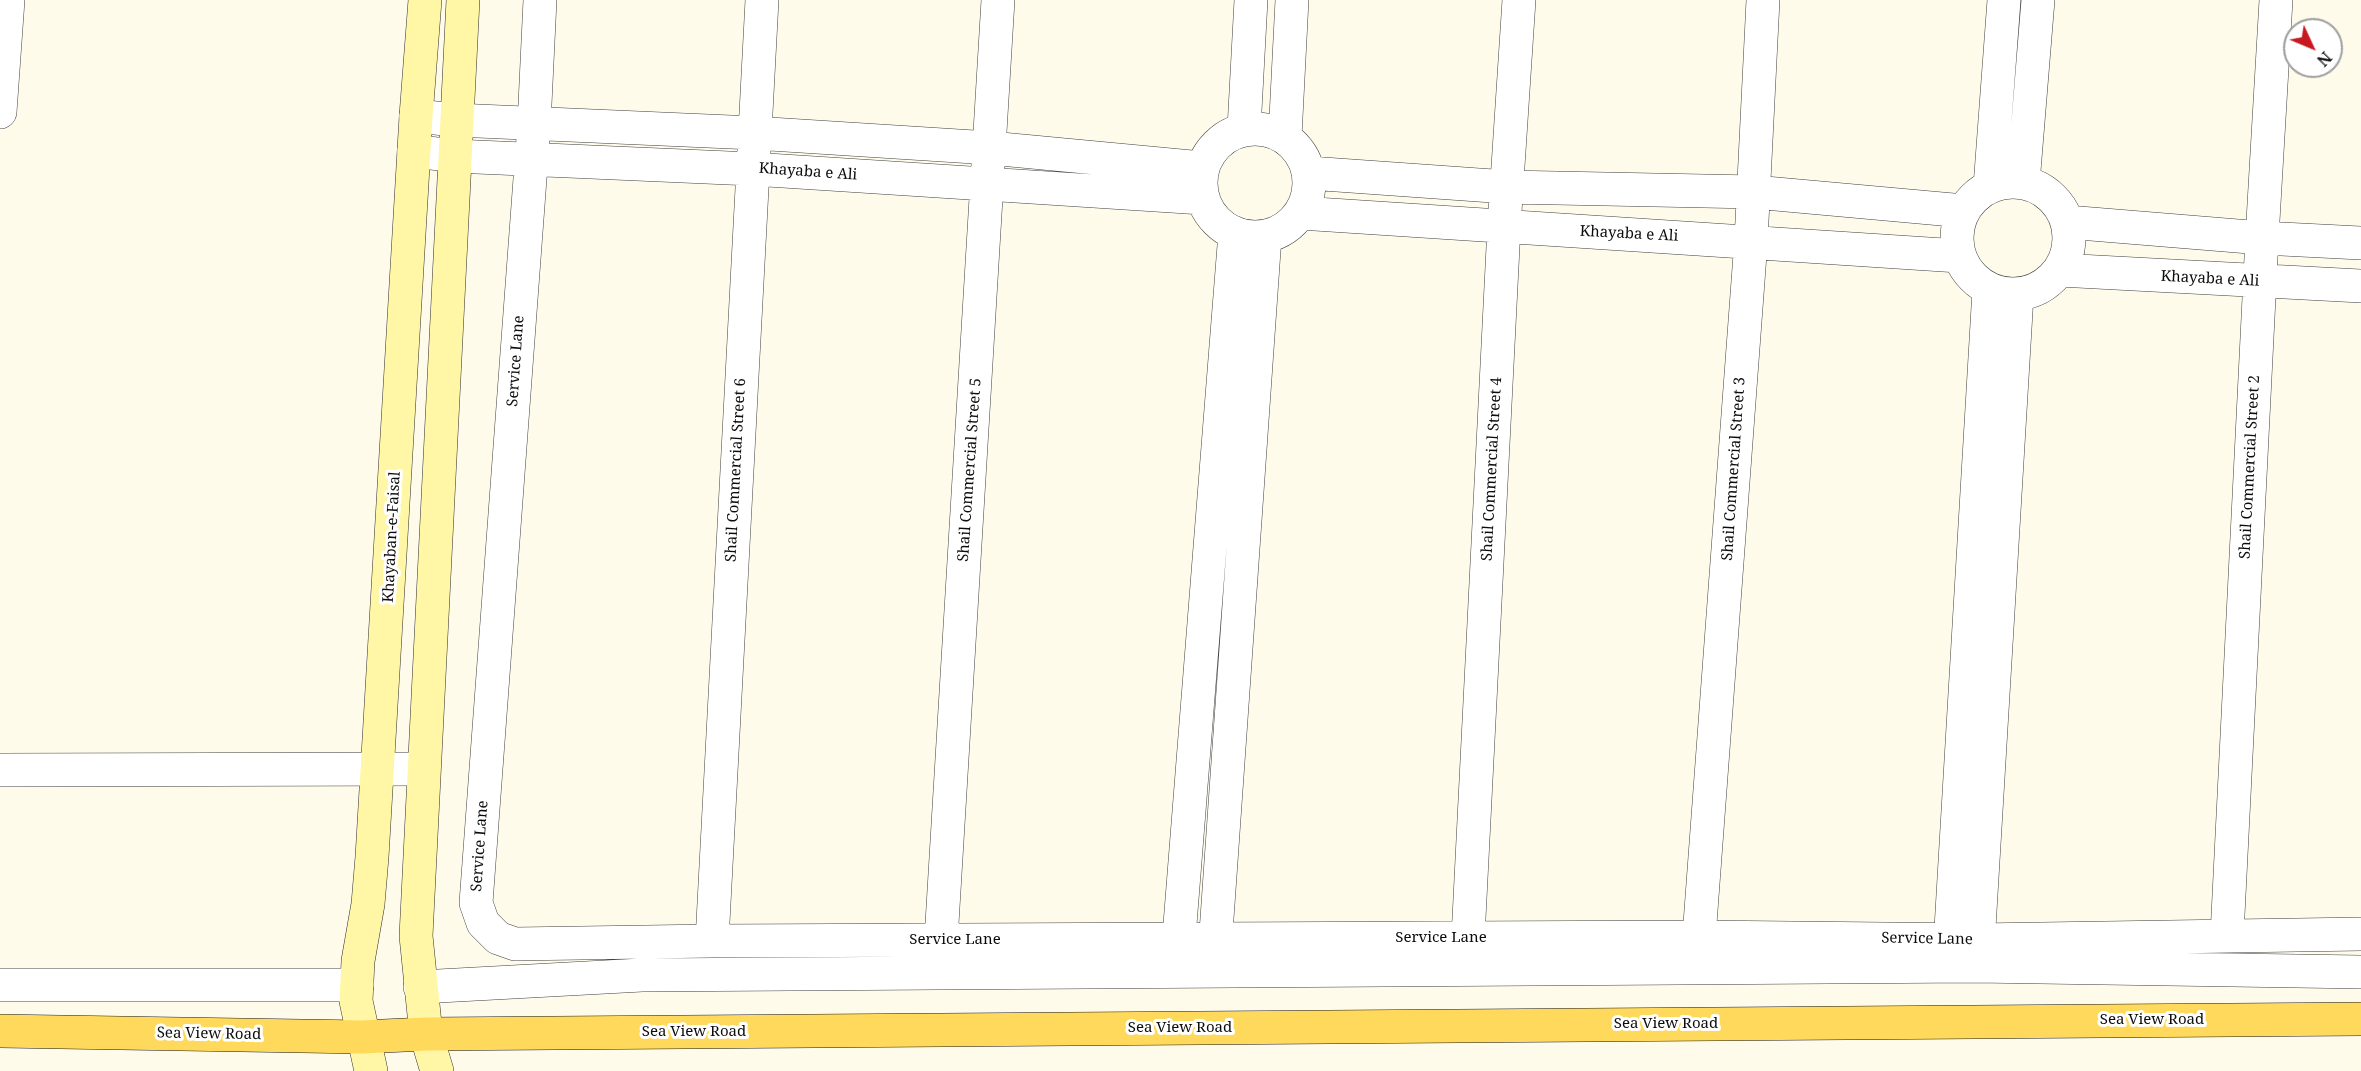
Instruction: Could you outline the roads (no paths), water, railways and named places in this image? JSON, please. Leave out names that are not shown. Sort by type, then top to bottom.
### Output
[{"type":"main road","name":"Khayaban-e-Faisal","points":[[371,1071],[356,1001],[358,961],[368,904],[378,768],[416,116],[425,0]]},
{"type":"main road","points":[[437,1071],[426,1034],[416,936],[455,120],[463,0]]},
{"type":"main road","name":"Sea View Road","points":[[0,1031],[362,1037],[426,1034],[2361,1018]]},
{"type":"street","points":[[0,112],[8,0]]},
{"type":"street","name":"Service Lane","points":[[540,0],[534,125],[476,903],[483,923],[498,938],[515,944],[712,941],[1699,937],[1963,953],[2227,935],[2361,934]]},
{"type":"street","name":"Shail Commercial Street 6","points":[[712,941],[762,0]]},
{"type":"street","name":"Shail Commercial Street 5","points":[[941,940],[998,0]]},
{"type":"street","points":[[1244,129],[1251,0]]},
{"type":"street","points":[[1285,137],[1292,0]]},
{"type":"street","name":"Shail Commercial Street 4","points":[[1468,938],[1504,227],[1519,0]]},
{"type":"street","name":"Shail Commercial Street 3","points":[[1699,937],[1754,192],[1763,0]]},
{"type":"street","points":[[1990,187],[2004,0]]},
{"type":"street","points":[[2023,183],[2037,0]]},
{"type":"street","name":"Shail Commercial Street 2","points":[[2227,935],[2259,282],[2276,0]]},
{"type":"street","points":[[416,116],[534,125],[754,133],[990,148],[1202,183]]},
{"type":"street","points":[[1244,129],[1265,129],[1285,137],[1300,153],[1309,173],[1308,194],[1300,213],[1285,228],[1250,235],[1221,225],[1209,213],[1202,183],[1210,150],[1225,136],[1244,129]]},
{"type":"street","name":"Khayaba e Ali","points":[[414,151],[454,156],[752,168],[988,184],[1202,183]]},
{"type":"street","points":[[1309,173],[1507,187],[1754,192],[1964,211]]},
{"type":"street","points":[[2006,183],[2023,183],[2042,190],[2057,204],[2067,222],[2068,246],[2059,270],[2041,287],[2003,293],[1971,276],[1959,256],[1956,233],[1964,211],[1975,197],[1990,187],[2006,183]]},
{"type":"street","name":"Khayaba e Ali","points":[[1300,213],[1959,256]]},
{"type":"street","points":[[2067,222],[2262,238],[2361,243]]},
{"type":"street","points":[[1177,972],[1178,940],[1250,235]]},
{"type":"street","points":[[1213,972],[1250,235]]},
{"type":"street","name":"Khayaba e Ali","points":[[2059,270],[2361,286]]},
{"type":"street","points":[[1963,953],[2003,293]]},
{"type":"street","points":[[0,770],[423,769]]},
{"type":"street","points":[[420,987],[642,975],[1213,972],[1963,953],[2361,972]]},
{"type":"street","points":[[0,985],[357,985]]}]
